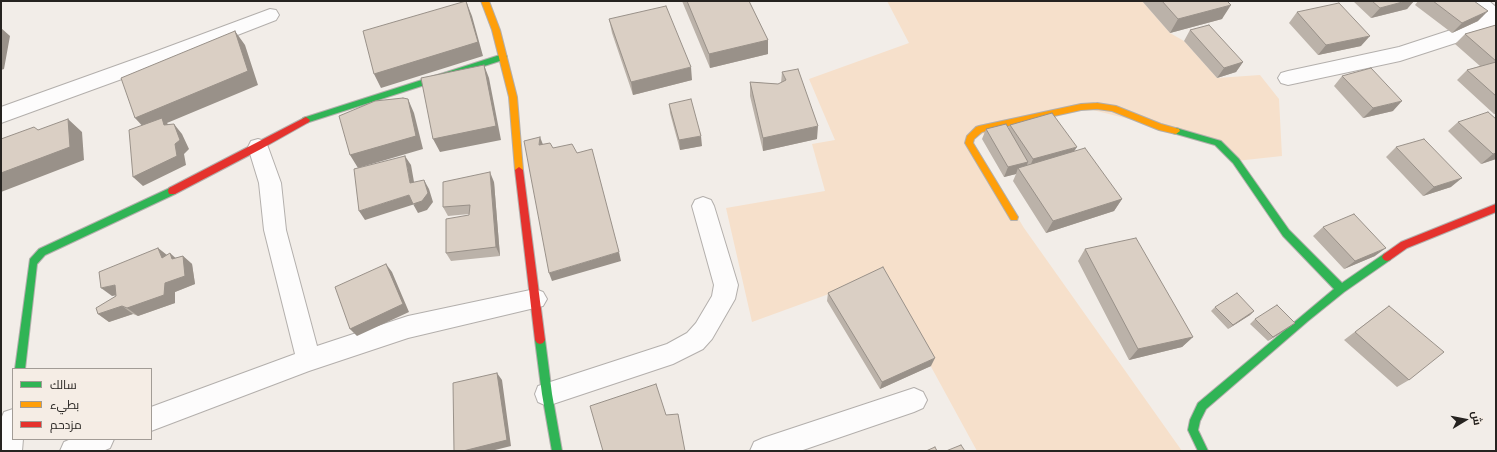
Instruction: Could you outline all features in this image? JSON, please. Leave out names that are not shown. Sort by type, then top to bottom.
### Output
[{"type":"street","points":[[485,1],[496,30],[513,97],[518,160],[535,299],[547,394],[557,451]]},
{"type":"street","points":[[1288,78],[1400,54],[1464,33],[1496,17],[1477,1]]},
{"type":"street","points":[[1,115],[134,67],[270,14]]},
{"type":"street","points":[[20,368],[33,262],[38,255],[258,147],[307,119],[503,58]]},
{"type":"street","points":[[1014,217],[969,143],[970,138],[979,129],[1080,107],[1097,106],[1113,108],[1159,127],[1208,139],[1218,143],[1236,162],[1286,233],[1341,289]]},
{"type":"street","points":[[258,147],[270,183],[275,230],[309,360]]},
{"type":"street","points":[[547,394],[673,353],[695,341],[704,331],[723,299],[726,285],[703,206]]},
{"type":"street","points":[[1203,451],[1194,430],[1195,420],[1202,406],[1305,318],[1341,289],[1404,245],[1496,208]]},
{"type":"street","points":[[152,419],[309,360],[408,327],[535,299]]},
{"type":"street","points":[[763,451],[914,400]]},
{"type":"street","points":[[9,451],[12,428]]},
{"type":"street","points":[[73,451],[99,440]]},
{"type":"shaded area","points":[[887,1],[1142,1],[1170,33],[1184,41],[1217,78],[1260,75],[1279,99],[1282,156],[1236,161],[1208,139],[1081,107],[970,138],[1024,228],[1182,451],[977,451],[881,275],[752,322],[726,208],[825,191],[812,144],[835,140],[809,79],[909,43]]},
{"type":"building","points":[[466,1],[478,42],[374,74],[363,31]]},
{"type":"building","points":[[687,1],[749,1],[768,40],[709,54]]},
{"type":"building","points":[[1162,1],[1227,1],[1231,5],[1178,19]]},
{"type":"building","points":[[1372,1],[1406,1],[1380,8]]},
{"type":"building","points":[[1433,1],[1474,1],[1488,11],[1462,23]]},
{"type":"building","points":[[1339,3],[1370,36],[1326,45],[1297,12]]},
{"type":"building","points":[[666,6],[691,67],[631,82],[609,19]]},
{"type":"building","points":[[1209,25],[1243,62],[1224,68],[1190,30]]},
{"type":"building","points":[[1496,25],[1496,61],[1465,34]]},
{"type":"building","points":[[235,31],[248,71],[135,118],[121,78]]},
{"type":"building","points":[[1496,62],[1496,96],[1467,70]]},
{"type":"building","points":[[484,65],[496,126],[433,139],[421,78]]},
{"type":"building","points":[[1371,68],[1402,101],[1373,108],[1342,76]]},
{"type":"building","points":[[798,69],[818,126],[763,138],[750,82],[778,84],[786,80],[782,72]]},
{"type":"building","points":[[403,98],[408,99],[416,136],[350,155],[339,116],[375,101]]},
{"type":"building","points":[[691,99],[701,136],[679,140],[669,104]]},
{"type":"building","points":[[1488,112],[1496,119],[1496,153],[1493,154],[1458,122]]},
{"type":"building","points":[[1052,113],[1077,147],[1033,159],[1010,125]]},
{"type":"building","points":[[162,118],[164,125],[174,124],[180,140],[175,144],[177,156],[133,177],[129,130]]},
{"type":"building","points":[[68,119],[70,147],[1,173],[1,139],[34,127],[38,130]]},
{"type":"building","points":[[1006,124],[1028,162],[1008,167],[986,129]]},
{"type":"building","points":[[540,137],[539,145],[550,143],[553,148],[572,144],[577,153],[592,149],[619,252],[549,273],[524,141]]},
{"type":"building","points":[[1424,139],[1462,178],[1434,187],[1396,147]]},
{"type":"building","points":[[1085,148],[1122,199],[1053,221],[1018,168]]},
{"type":"building","points":[[405,156],[410,183],[424,180],[428,193],[422,201],[413,204],[409,195],[359,211],[354,169]]},
{"type":"building","points":[[490,172],[496,247],[446,253],[446,219],[469,215],[470,205],[443,207],[443,182]]},
{"type":"building","points":[[1354,214],[1386,248],[1355,261],[1323,227]]},
{"type":"building","points":[[1136,238],[1193,337],[1138,349],[1085,249]]},
{"type":"building","points":[[158,248],[162,258],[170,253],[172,259],[183,256],[185,276],[165,283],[164,295],[127,308],[122,306],[98,314],[96,308],[116,296],[115,285],[101,288],[99,272]]},
{"type":"building","points":[[386,264],[403,304],[350,329],[335,287]]},
{"type":"building","points":[[883,267],[935,358],[882,382],[828,293]]},
{"type":"building","points":[[1237,293],[1254,311],[1233,325],[1215,307]]},
{"type":"building","points":[[1277,305],[1295,323],[1273,337],[1255,319]]},
{"type":"building","points":[[1389,306],[1444,352],[1409,380],[1355,332]]},
{"type":"building","points":[[497,373],[507,440],[463,451],[454,451],[453,383]]},
{"type":"building","points":[[656,384],[666,415],[678,414],[685,451],[603,451],[590,406]]},
{"type":"building","points":[[961,445],[965,451],[946,451]]},
{"type":"building","points":[[935,447],[937,451],[926,451]]},
{"type":"traffic: fast","points":[[306,120],[503,57]]},
{"type":"traffic: fast","points":[[1176,131],[1218,143],[1236,161],[1286,233],[1341,289]]},
{"type":"traffic: fast","points":[[20,368],[33,262],[42,252],[172,191]]},
{"type":"traffic: fast","points":[[1203,451],[1193,430],[1195,420],[1202,406],[1341,289],[1387,257]]},
{"type":"traffic: fast","points":[[540,340],[547,394],[557,451]]},
{"type":"traffic: slow","points":[[485,1],[496,30],[513,97],[519,170]]},
{"type":"traffic: slow","points":[[1014,217],[969,143],[970,138],[979,129],[1081,107],[1097,106],[1113,108],[1159,127],[1176,131]]},
{"type":"traffic: jam","points":[[172,191],[258,147],[306,120]]},
{"type":"traffic: jam","points":[[519,170],[540,340]]},
{"type":"traffic: jam","points":[[1387,257],[1404,245],[1496,208]]}]
